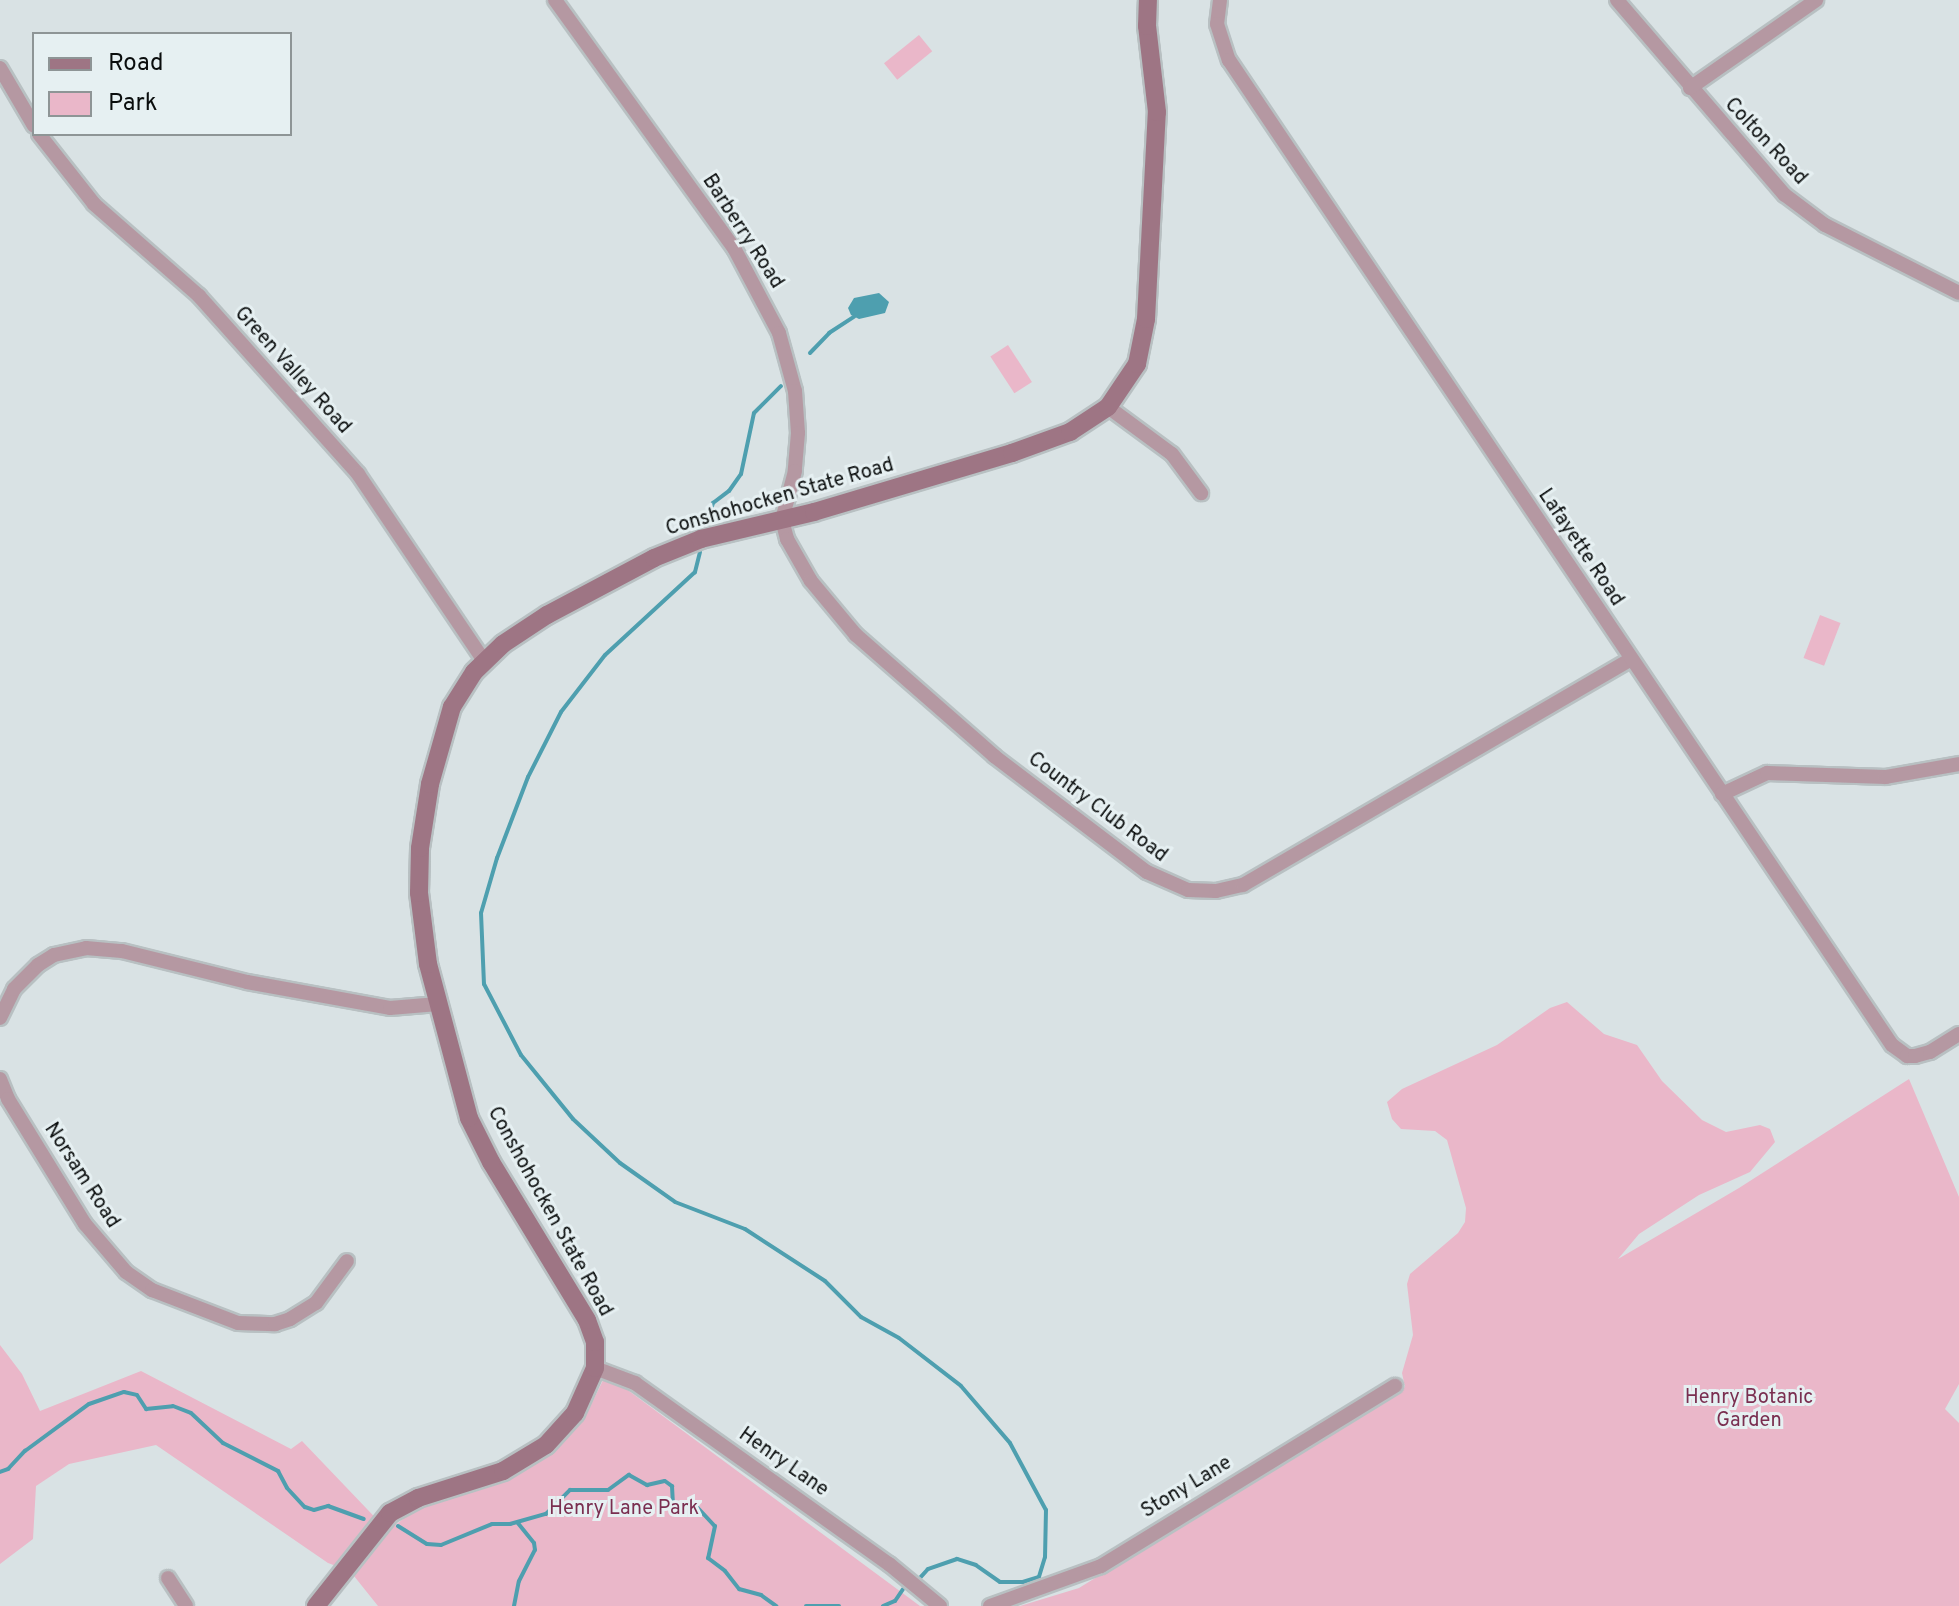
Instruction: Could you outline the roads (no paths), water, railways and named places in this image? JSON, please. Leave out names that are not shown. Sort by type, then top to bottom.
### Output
[{"type":"main road","name":"Conshohocken State Road","points":[[595,1368],[595,1342],[587,1320],[491,1162],[469,1118],[438,1004],[419,893],[422,826],[448,718],[459,694],[484,661],[503,644],[547,615],[654,558],[701,539],[782,520],[1012,453],[1070,432],[1108,407],[1137,364],[1146,319],[1157,112],[1147,26],[1148,0]]},
{"type":"main road","points":[[316,1606],[390,1513],[418,1498],[503,1471],[546,1445],[575,1413],[595,1368]]},
{"type":"street","name":"Barberry Road","points":[[555,0],[734,248],[779,333],[795,391],[798,433],[795,471],[782,520]]},
{"type":"street","name":"Lafayette Road","points":[[1220,0],[1217,24],[1229,60],[1892,1045],[1907,1056],[1923,1055],[1959,1034]]},
{"type":"street","name":"Colton Road","points":[[1617,0],[1766,177],[1804,211],[1959,293]]},
{"type":"street","points":[[1690,88],[1816,0]]},
{"type":"street","points":[[0,68],[32,123]]},
{"type":"street","name":"Green Valley Road","points":[[41,136],[94,204],[199,296],[358,474],[484,661]]},
{"type":"street","points":[[1108,407],[1172,454],[1201,493]]},
{"type":"street","name":"Country Club Road","points":[[782,520],[787,539],[811,581],[856,635],[1018,775],[1147,872],[1188,890],[1230,890],[1257,879],[1631,659]]},
{"type":"street","points":[[1722,794],[1767,773],[1886,777],[1959,764]]},
{"type":"street","points":[[0,1018],[14,989],[38,965],[54,955],[86,948],[122,951],[247,982],[390,1008],[438,1004]]},
{"type":"street","name":"Norsam Road","points":[[0,1079],[8,1099],[85,1224],[126,1272],[162,1295],[238,1323],[275,1324],[302,1313],[316,1303],[347,1261]]},
{"type":"street","name":"Henry Lane","points":[[595,1368],[635,1383],[889,1564],[940,1606]]},
{"type":"street","name":"Stony Lane","points":[[990,1606],[1101,1566],[1395,1386]]},
{"type":"street","points":[[168,1578],[186,1606]]},
{"type":"water","points":[[879,293],[889,302],[885,313],[859,319],[851,315],[848,308],[854,298]]},
{"type":"waterway","points":[[810,353],[829,333],[854,317]]},
{"type":"waterway","points":[[707,525],[713,503],[729,491],[741,474],[754,413],[781,386]]},
{"type":"waterway","points":[[700,552],[695,572],[605,655],[561,712],[528,777],[497,858],[481,913],[484,984],[521,1055],[573,1119],[620,1163],[675,1202],[745,1229],[825,1281],[861,1317],[899,1338],[961,1386],[1010,1443],[1046,1510],[1045,1557],[1039,1577],[1023,1582],[1000,1582],[976,1565],[957,1559],[928,1569],[920,1578]]},
{"type":"waterway","points":[[0,1472],[8,1469],[25,1451],[89,1404],[124,1392],[137,1395],[146,1409],[173,1406],[191,1413],[223,1443],[278,1471],[287,1488],[305,1507],[314,1510],[328,1506],[364,1519]]},
{"type":"waterway","points":[[398,1526],[427,1544],[441,1545],[492,1524],[510,1524],[546,1514],[570,1490],[608,1490],[629,1475],[647,1485],[665,1481],[672,1486],[673,1506],[697,1507],[715,1526],[708,1558],[725,1571],[739,1589],[761,1595],[776,1606]]},
{"type":"waterway","points":[[514,1606],[519,1581],[535,1550],[534,1543],[518,1523]]},
{"type":"waterway","points":[[883,1606],[895,1601],[903,1589]]},
{"type":"waterway","points":[[806,1606],[839,1606]]},
{"type":"park label","name":"Henry Botanic Garden","points":[[1749,1410]]},
{"type":"park label","name":"Henry Lane Park","points":[[624,1509]]}]
